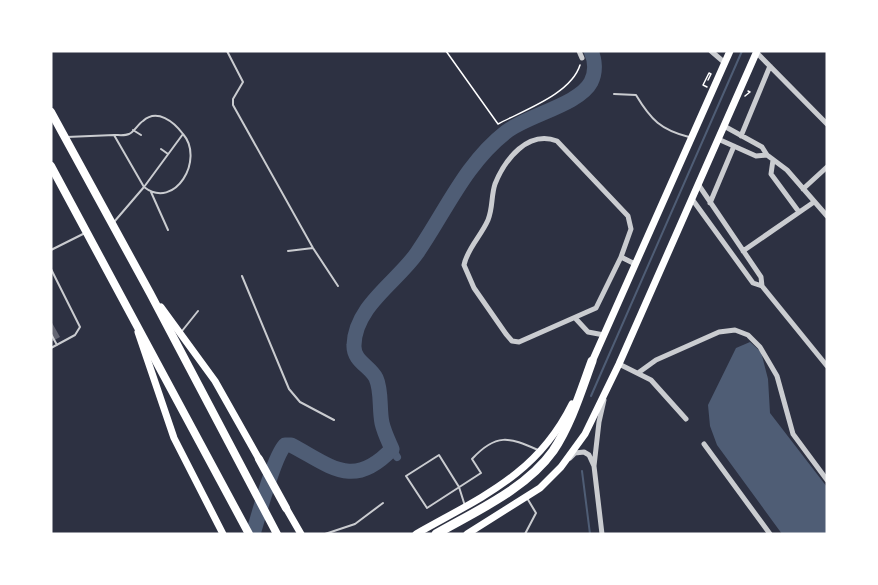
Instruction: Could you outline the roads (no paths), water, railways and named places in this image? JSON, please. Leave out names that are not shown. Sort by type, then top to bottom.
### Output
[{"type":"highway","points":[[51,112],[111,226],[150,293],[276,533]]},
{"type":"highway","points":[[51,166],[248,530]]},
{"type":"highway","points":[[436,534],[527,478],[548,457],[559,440],[592,361]]},
{"type":"highway","points":[[259,459],[286,508]]},
{"type":"main road","points":[[418,534],[511,479],[542,452],[564,420],[730,51]]},
{"type":"main road","points":[[467,534],[527,498],[561,467],[585,434],[619,364],[756,51]]},
{"type":"main road","points":[[150,293],[215,381],[259,459]]},
{"type":"main road","points":[[129,309],[174,438],[223,534]]},
{"type":"main road","points":[[286,508],[301,534]]},
{"type":"street","points":[[579,51],[582,58]]},
{"type":"street","points":[[711,51],[725,63]]},
{"type":"street","points":[[756,51],[827,124]]},
{"type":"street","points":[[741,136],[770,66]]},
{"type":"street","points":[[724,126],[762,147],[767,155],[803,189],[827,216]]},
{"type":"street","points":[[545,137],[557,141],[615,201],[631,223],[621,257],[599,304],[576,319],[525,340],[512,341],[466,275],[465,259],[479,240],[488,219],[495,184],[505,165],[523,144],[545,137]]},
{"type":"street","points":[[718,139],[756,156],[767,155]]},
{"type":"street","points":[[710,203],[734,146]]},
{"type":"street","points":[[773,160],[771,174],[799,212]]},
{"type":"street","points":[[803,189],[827,167]]},
{"type":"street","points":[[698,184],[761,277],[762,286]]},
{"type":"street","points":[[692,199],[741,269],[753,283],[762,286],[827,366]]},
{"type":"street","points":[[743,251],[814,201]]},
{"type":"street","points":[[621,257],[635,264]]},
{"type":"street","points":[[576,319],[588,332],[604,335]]},
{"type":"street","points":[[638,373],[656,360],[719,332],[735,330],[748,335],[760,347],[777,376],[793,434],[827,480]]},
{"type":"street","points":[[619,364],[651,380],[686,419]]},
{"type":"street","points":[[602,534],[594,466],[605,395]]},
{"type":"street","points":[[704,444],[770,534]]},
{"type":"street","points":[[561,467],[575,453],[581,452],[589,455],[594,466]]},
{"type":"lane","points":[[227,51],[243,82],[233,99],[233,105],[313,248],[338,286]]},
{"type":"lane","points":[[615,94],[636,95],[646,112],[666,131],[692,138]]},
{"type":"lane","points":[[64,137],[128,135],[146,118],[155,115],[175,124],[191,149],[190,168],[182,181],[169,192],[151,192]]},
{"type":"lane","points":[[134,130],[141,135]]},
{"type":"lane","points":[[111,226],[144,187],[183,134]]},
{"type":"lane","points":[[114,135],[144,187],[151,192],[168,230]]},
{"type":"lane","points":[[161,149],[168,154]]},
{"type":"lane","points":[[51,250],[87,232]]},
{"type":"lane","points":[[288,251],[313,248]]},
{"type":"lane","points":[[51,269],[80,327],[75,335],[51,348]]},
{"type":"lane","points":[[242,276],[289,389],[300,402],[334,420]]},
{"type":"lane","points":[[180,333],[198,311]]},
{"type":"lane","points":[[51,334],[57,345]]},
{"type":"lane","points":[[465,506],[459,487],[439,455],[406,476],[428,508],[459,487],[481,473],[472,459],[493,442],[512,438],[542,452]]},
{"type":"lane","points":[[525,534],[536,513],[527,498]]},
{"type":"lane","points":[[325,534],[355,524],[383,503]]},
{"type":"water","points":[[750,342],[761,352],[768,379],[770,413],[827,487],[827,532],[824,534],[782,534],[717,445],[710,426],[708,405],[736,348]]},
{"type":"waterway","points":[[253,534],[271,474],[285,445],[291,445],[330,466],[353,471],[365,469],[392,449],[382,423],[376,378],[354,351],[356,331],[361,318],[378,295],[409,264],[479,158],[515,126],[576,97],[585,90],[594,74],[591,51]]},
{"type":"waterway","points":[[591,396],[742,51]]},
{"type":"waterway","points":[[392,449],[397,457]]},
{"type":"waterway","points":[[582,471],[590,534]]}]
